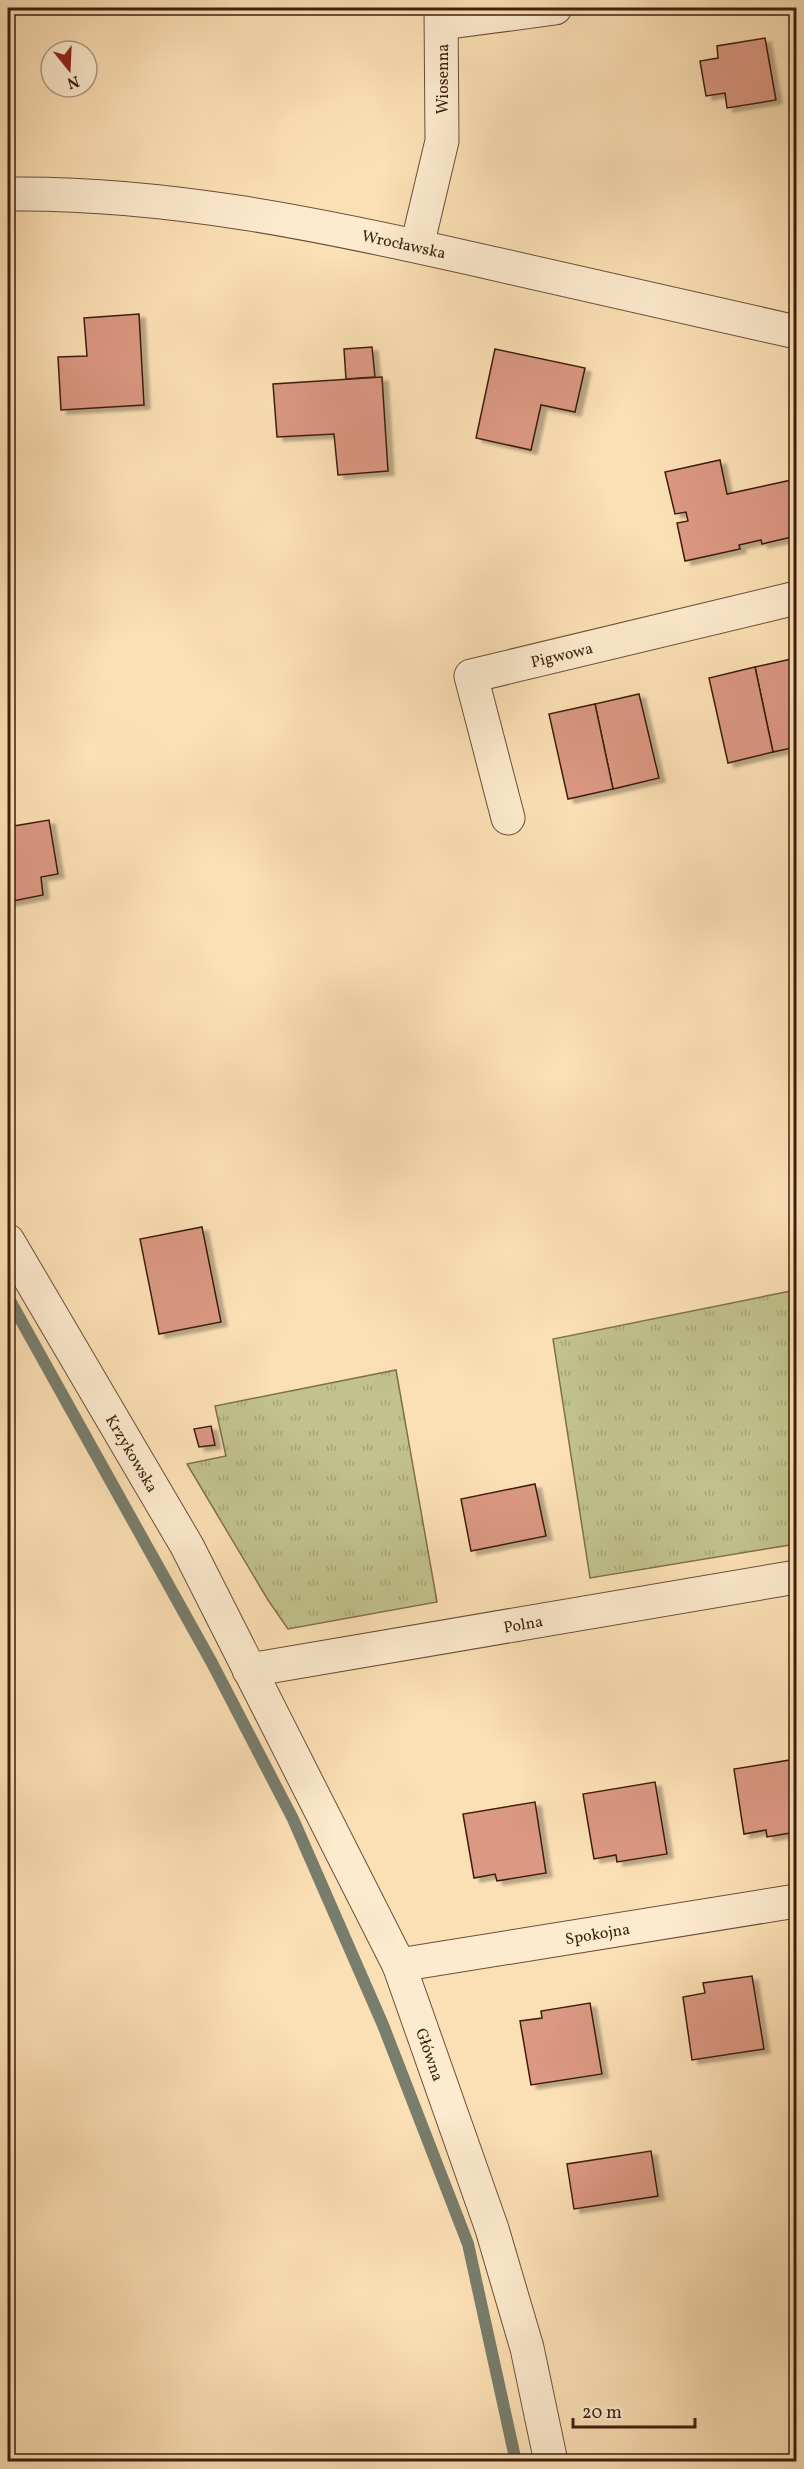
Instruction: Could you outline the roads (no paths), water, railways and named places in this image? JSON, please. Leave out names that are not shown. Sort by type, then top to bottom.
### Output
[{"type":"street","name":"Wiosenna","points":[[417,246],[441,141],[442,15],[555,8]]},
{"type":"street","name":"Wrocławska","points":[[8,194],[138,199],[286,220],[417,246],[796,332]]},
{"type":"street","name":"Pigwowa","points":[[508,818],[471,676],[796,598]]},
{"type":"street","name":"Krzykowska","points":[[8,1241],[187,1546],[249,1670]]},
{"type":"street","name":"Polna","points":[[249,1670],[796,1577]]},
{"type":"street","name":"Główna","points":[[249,1670],[399,1965],[492,2229],[527,2348],[551,2462]]},
{"type":"street","name":"Spokojna","points":[[399,1965],[796,1902]]},
{"type":"waterway","points":[[8,1297],[212,1663],[293,1819],[383,2025],[468,2244],[516,2462]]}]
